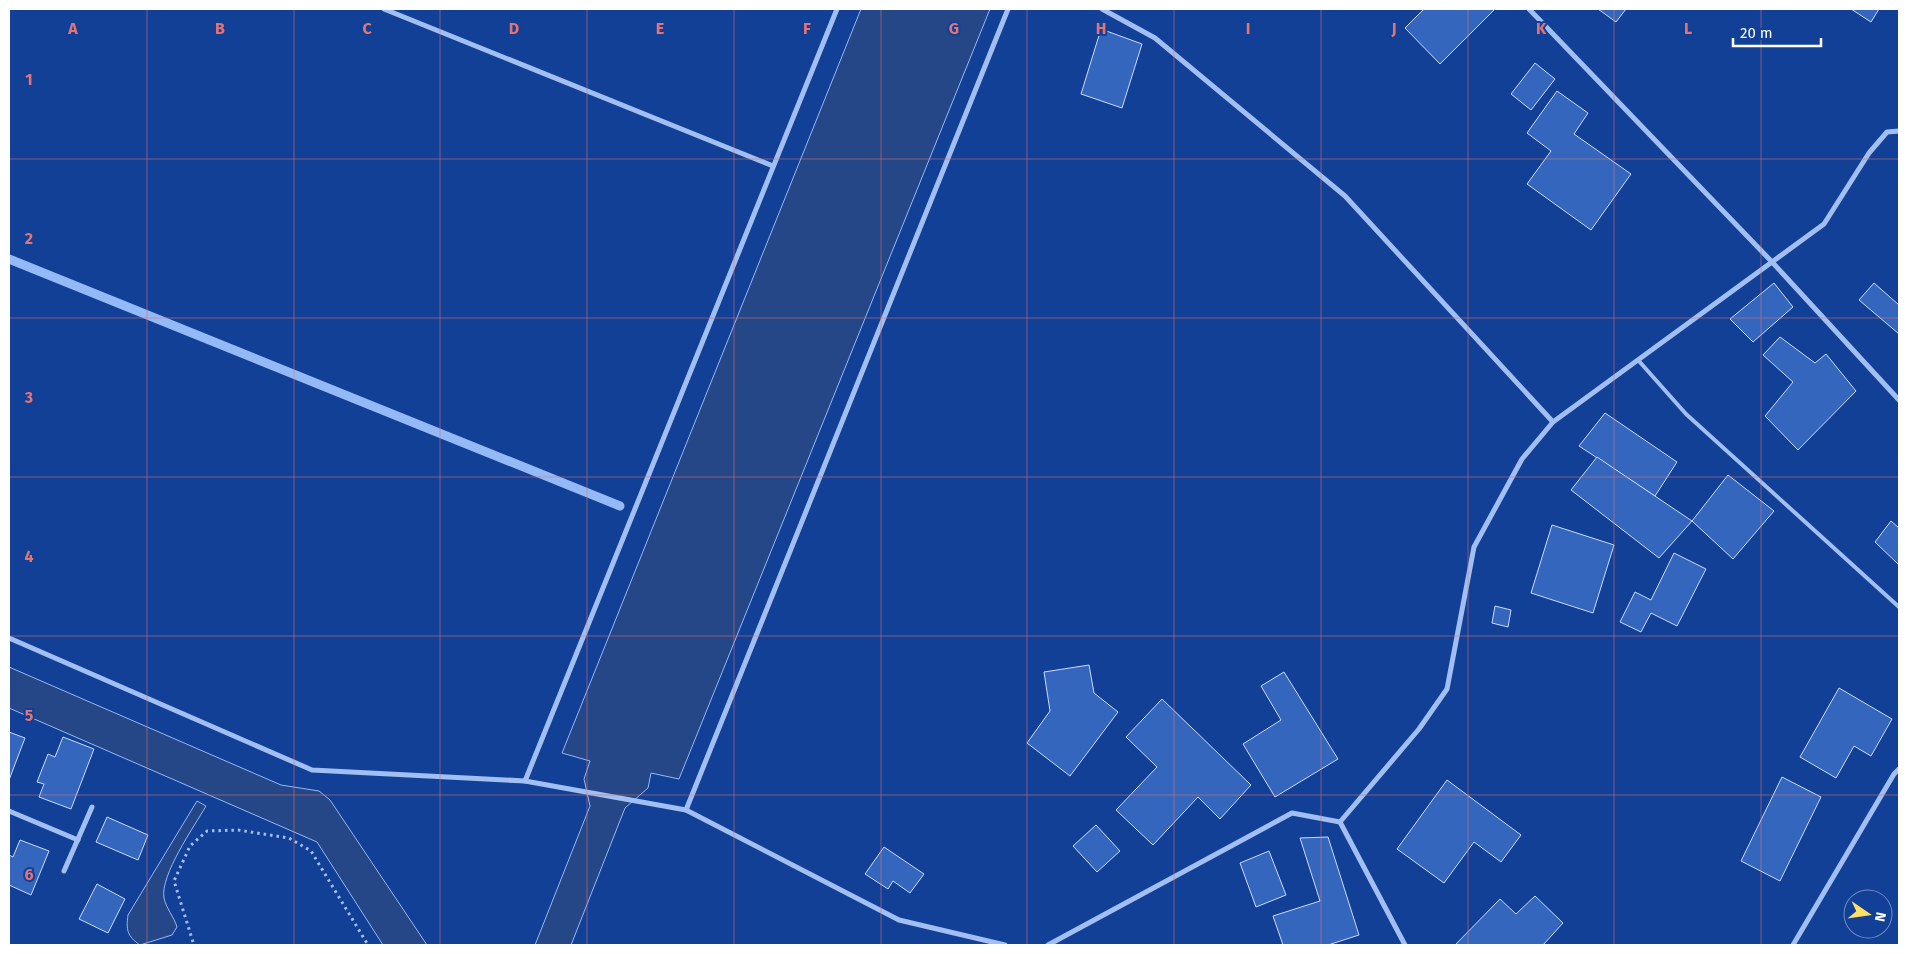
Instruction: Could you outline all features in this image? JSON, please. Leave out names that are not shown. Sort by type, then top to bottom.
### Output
[{"type":"street","points":[[384,9],[773,166]]},
{"type":"street","points":[[525,781],[837,9]]},
{"type":"street","points":[[686,810],[1008,9]]},
{"type":"street","points":[[1102,9],[1155,38],[1345,196],[1553,422]]},
{"type":"street","points":[[1529,9],[1773,262],[1899,400]]},
{"type":"street","points":[[1340,822],[1419,728],[1447,689],[1474,547],[1522,459],[1553,422],[1824,224],[1868,153],[1887,132],[1899,131]]},
{"type":"street","points":[[9,638],[312,770],[525,781],[686,810],[899,920],[1005,945]]},
{"type":"street","points":[[1801,945],[1794,944],[1894,774],[1899,769]]},
{"type":"street","points":[[64,871],[92,807]]},
{"type":"street","points":[[9,810],[78,840]]},
{"type":"street","points":[[1048,945],[1292,813],[1340,822]]},
{"type":"street","points":[[1340,822],[1405,945]]},
{"type":"lane","points":[[1638,360],[1686,414],[1899,607]]},
{"type":"path","points":[[193,942],[174,881],[190,846],[207,832],[238,830],[289,838],[311,851],[368,945]]},
{"type":"water","points":[[861,9],[990,9],[679,779],[651,773],[648,788],[625,808],[571,945],[535,945],[590,806],[584,779],[590,761],[562,753]]},
{"type":"water","points":[[9,667],[281,785],[319,791],[330,800],[427,945],[383,945],[317,842],[9,708]]},
{"type":"water","points":[[197,801],[206,806],[172,864],[164,888],[165,902],[177,927],[172,935],[140,945],[132,939],[128,932],[128,915]]},
{"type":"building","points":[[1424,9],[1494,10],[1440,64],[1405,28]]},
{"type":"building","points":[[1598,9],[1626,9],[1616,22]]},
{"type":"building","points":[[1851,9],[1879,9],[1871,22]]},
{"type":"building","points":[[1101,29],[1142,44],[1122,108],[1081,94]]},
{"type":"building","points":[[1535,63],[1555,79],[1531,110],[1511,94]]},
{"type":"building","points":[[1557,91],[1588,113],[1574,134],[1631,174],[1591,230],[1527,184],[1551,151],[1527,133]]},
{"type":"building","points":[[1774,283],[1793,307],[1753,342],[1730,319]]},
{"type":"building","points":[[1874,283],[1899,305],[1899,334],[1859,300]]},
{"type":"building","points":[[1780,337],[1815,363],[1826,354],[1856,391],[1798,450],[1765,416],[1793,382],[1763,355]]},
{"type":"building","points":[[1605,413],[1677,462],[1655,496],[1579,446]]},
{"type":"building","points":[[1597,457],[1692,521],[1659,558],[1571,490]]},
{"type":"building","points":[[1728,475],[1774,511],[1733,559],[1692,521]]},
{"type":"building","points":[[1891,521],[1899,528],[1899,565],[1875,542]]},
{"type":"building","points":[[1552,525],[1614,545],[1593,613],[1531,593]]},
{"type":"building","points":[[1674,553],[1706,569],[1677,626],[1651,613],[1641,632],[1620,622],[1635,592],[1651,600]]},
{"type":"building","points":[[1495,606],[1511,610],[1508,627],[1492,623]]},
{"type":"building","points":[[1089,665],[1094,693],[1118,712],[1070,776],[1027,743],[1050,711],[1044,672]]},
{"type":"building","points":[[1284,672],[1338,759],[1275,797],[1243,744],[1281,720],[1261,686]]},
{"type":"building","points":[[1839,688],[1892,719],[1871,756],[1854,746],[1836,778],[1800,757]]},
{"type":"building","points":[[1162,699],[1251,785],[1220,819],[1198,797],[1153,845],[1116,810],[1157,767],[1126,737]]},
{"type":"building","points":[[9,732],[25,738],[9,780]]},
{"type":"building","points":[[63,737],[94,749],[71,809],[39,797],[44,784],[37,782],[48,754],[55,757]]},
{"type":"building","points":[[1782,777],[1821,797],[1780,881],[1741,861]]},
{"type":"building","points":[[1447,780],[1521,835],[1501,862],[1474,842],[1444,883],[1397,849]]},
{"type":"building","points":[[107,817],[148,835],[138,860],[96,842]]},
{"type":"building","points":[[1096,825],[1120,851],[1097,872],[1073,846]]},
{"type":"building","points":[[1328,837],[1359,935],[1328,945],[1283,945],[1273,916],[1320,901],[1300,838]]},
{"type":"building","points":[[20,840],[49,851],[31,895],[9,885],[9,855],[13,857]]},
{"type":"building","points":[[884,847],[924,874],[910,893],[893,881],[888,889],[865,874]]},
{"type":"building","points":[[1269,851],[1286,895],[1256,907],[1240,863]]},
{"type":"building","points":[[97,884],[125,899],[108,933],[79,919]]},
{"type":"building","points":[[1535,896],[1563,923],[1543,945],[1455,945],[1500,899],[1516,914]]},
{"type":"waterway","points":[[9,259],[620,506]]}]
